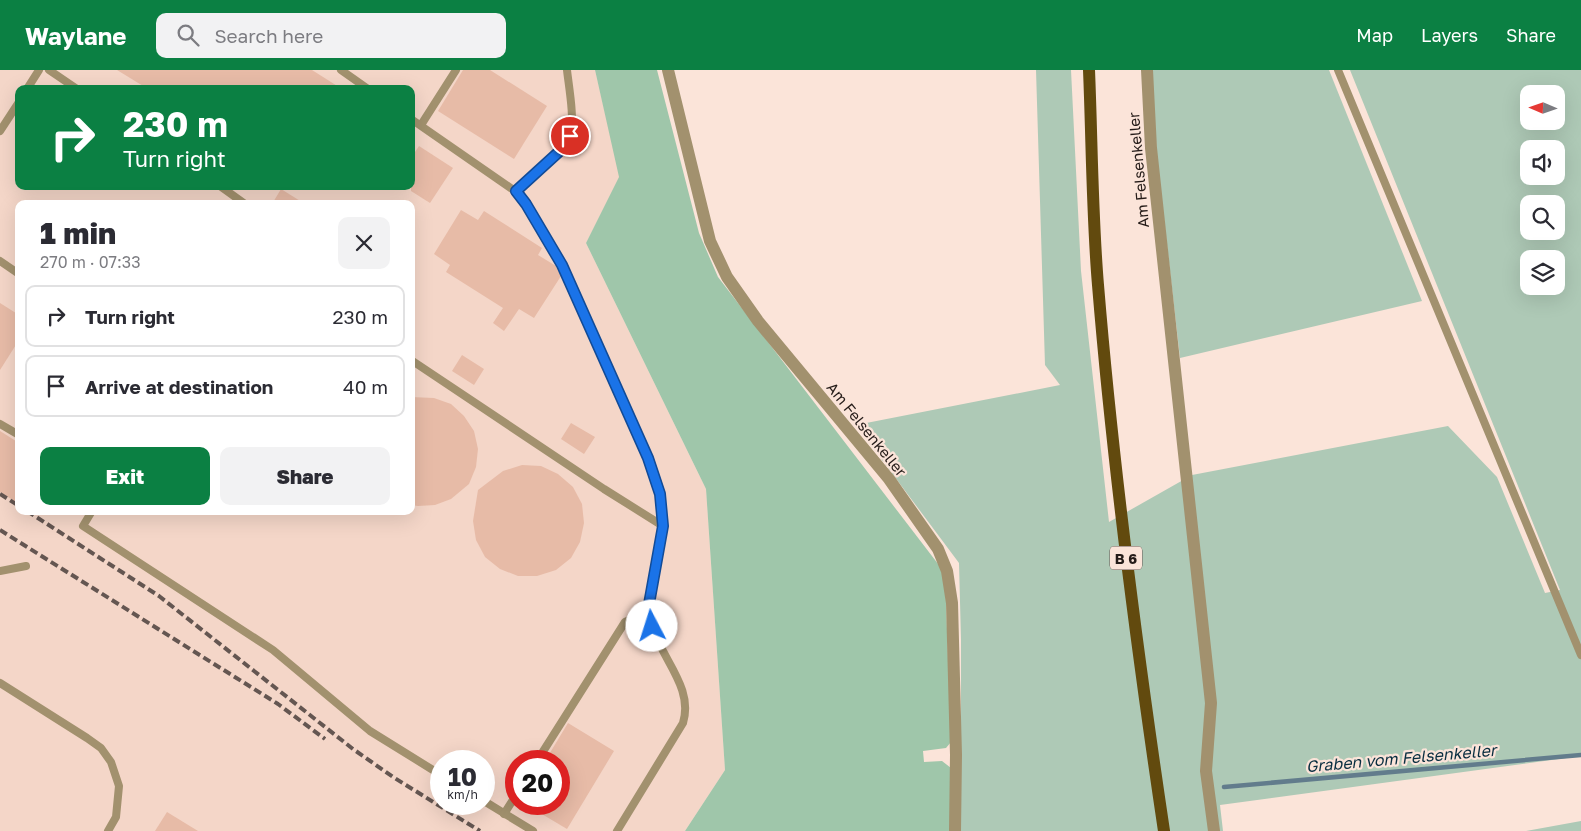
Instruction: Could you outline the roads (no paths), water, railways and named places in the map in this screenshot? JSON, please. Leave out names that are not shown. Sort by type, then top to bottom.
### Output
[{"type":"main road","name":"B 6","points":[[1089,70],[1098,283],[1123,532],[1139,662],[1164,831]]},
{"type":"street","name":"Am Felsenkeller","points":[[668,70],[710,241],[727,277],[758,321],[888,479],[938,548],[947,571],[952,603],[956,755],[955,831]]},
{"type":"street","name":"Am Felsenkeller","points":[[1147,70],[1151,148],[1211,703],[1206,771],[1214,831]]},
{"type":"lane","points":[[30,85],[39,70]]},
{"type":"lane","points":[[49,70],[71,85]]},
{"type":"lane","points":[[341,70],[362,85]]},
{"type":"lane","points":[[421,125],[456,70]]},
{"type":"lane","points":[[516,191],[562,149],[570,136],[571,123],[567,70]]},
{"type":"lane","points":[[1338,70],[1581,655]]},
{"type":"lane","points":[[0,131],[15,108]]},
{"type":"lane","points":[[415,121],[516,191],[526,204],[562,265],[648,458],[660,494],[663,526],[649,604],[652,626],[685,697],[686,712],[683,723],[617,831]]},
{"type":"lane","points":[[226,190],[239,200]]},
{"type":"lane","points":[[0,261],[15,271]]},
{"type":"lane","points":[[415,363],[604,489],[663,526]]},
{"type":"lane","points":[[0,424],[15,433]]},
{"type":"lane","points":[[90,515],[83,526],[273,650],[370,731],[430,768]]},
{"type":"lane","points":[[0,571],[26,566]]},
{"type":"lane","points":[[544,750],[625,622],[650,611]]},
{"type":"lane","points":[[0,683],[101,748],[111,762],[118,786],[116,817],[108,831]]},
{"type":"lane","points":[[495,808],[533,831]]},
{"type":"waterway","name":"Graben vom Felsenkeller","points":[[1224,787],[1581,755]]},
{"type":"railway","points":[[0,494],[15,503]]},
{"type":"railway","points":[[33,515],[159,596],[353,749],[393,777],[480,831]]},
{"type":"railway","points":[[0,530],[278,704],[325,739]]}]
